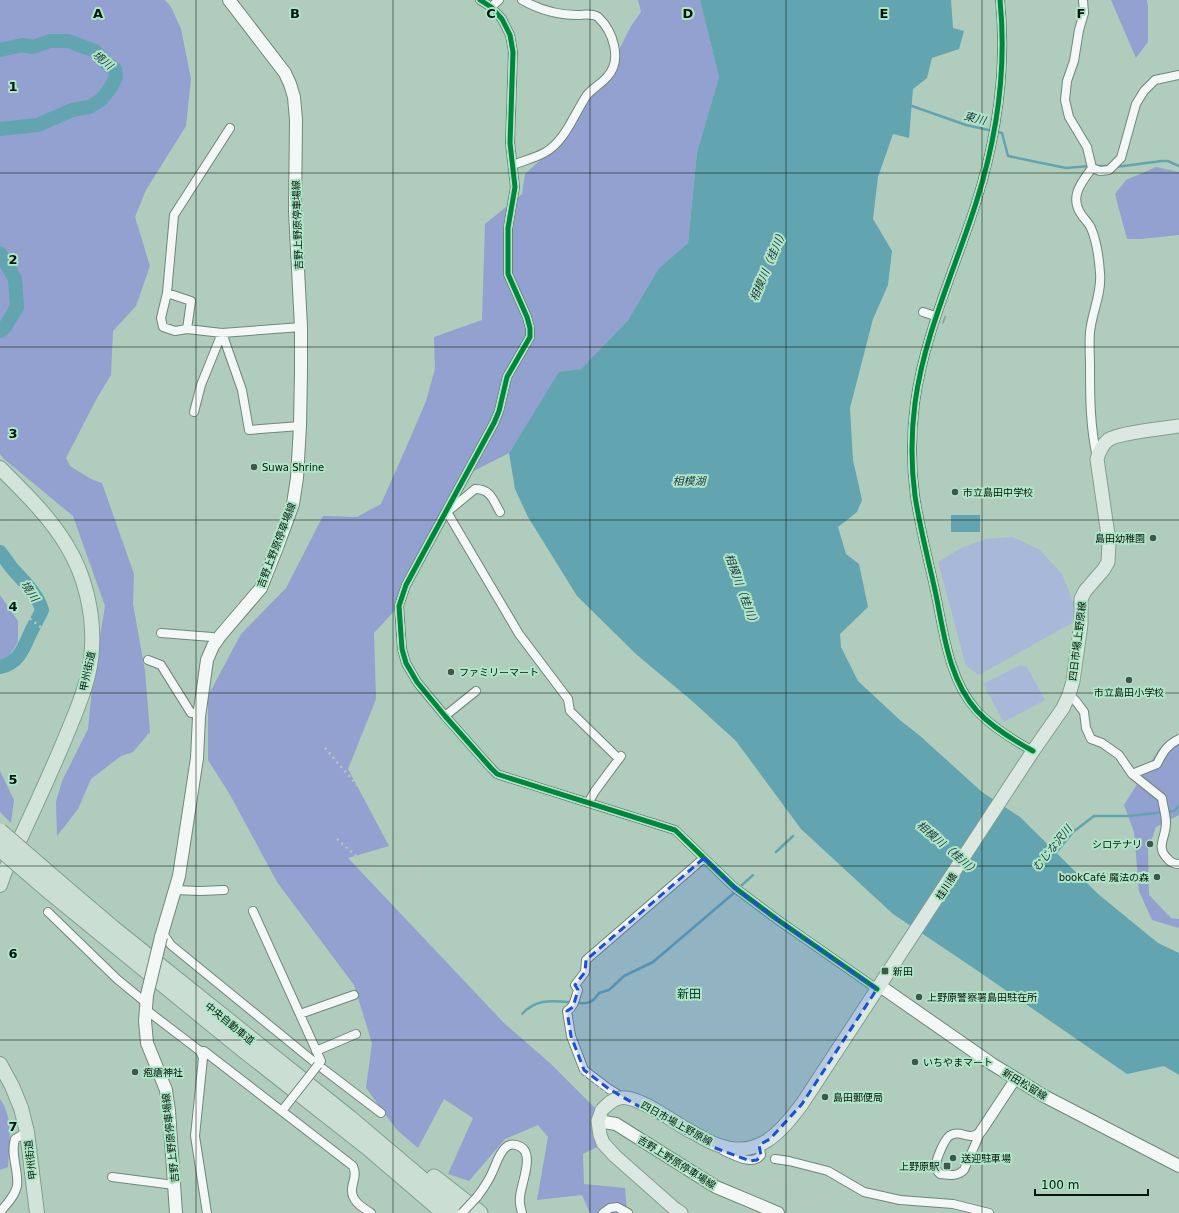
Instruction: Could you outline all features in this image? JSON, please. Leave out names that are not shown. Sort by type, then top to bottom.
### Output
[{"type":"highway","name":"甲州街道","points":[[0,468],[52,524],[67,546],[77,565],[90,609],[92,643],[83,694],[62,746],[0,885]]},
{"type":"highway","name":"中央自動車道","points":[[0,831],[55,888],[231,1040],[366,1147],[444,1213]]},
{"type":"highway","name":"中央自動車道","points":[[0,849],[113,928],[350,1118],[462,1213]]},
{"type":"highway","name":"甲州街道","points":[[0,1064],[12,1086],[21,1108],[27,1132],[37,1213]]},
{"type":"highway","points":[[272,1072],[389,1175],[429,1213]]},
{"type":"highway","points":[[350,1118],[431,1174],[480,1213]]},
{"type":"main road","name":"吉野上野原停車場線","points":[[176,1213],[168,1104],[166,1090],[147,1043],[146,1002],[162,935],[179,876],[197,758],[199,713],[207,660],[216,641],[261,588],[293,504],[297,478],[300,426],[301,327],[295,211],[296,120],[294,97],[285,74],[273,56],[251,30],[229,0]]},
{"type":"main road","points":[[1097,459],[1102,448],[1112,438],[1179,426]]},
{"type":"main road","name":"四日市場上野原線","points":[[1021,770],[1060,714],[1069,695],[1073,681],[1080,630],[1081,599],[1085,591],[1104,569],[1108,562],[1109,552],[1097,459]]},
{"type":"main road","name":"桂川橋","points":[[896,961],[1021,770]]},
{"type":"main road","name":"四日市場上野原線","points":[[600,1116],[613,1100],[621,1097],[632,1099],[650,1107],[688,1130],[718,1145],[738,1149],[759,1145],[770,1139],[786,1126],[896,961]]},
{"type":"main road","name":"新田松留線","points":[[879,987],[992,1064],[1044,1096],[1179,1166]]},
{"type":"main road","name":"吉野上野原停車場線","points":[[600,1116],[616,1124],[716,1187],[778,1213]]},
{"type":"main road","points":[[600,1116],[600,1135],[603,1143],[615,1156],[681,1213]]},
{"type":"street","points":[[480,0],[491,7],[502,19],[510,35],[513,52],[510,143],[515,186],[508,228],[508,274],[527,317],[530,328],[530,337],[507,377],[499,411],[494,423],[406,585],[399,606],[402,649],[406,663],[417,682],[497,774],[675,830],[734,887],[778,920],[879,987]]},
{"type":"street","points":[[491,7],[499,0]]},
{"type":"street","points":[[513,165],[545,153],[558,141],[592,89],[608,77],[612,70],[616,52],[606,27],[597,17],[593,15],[570,15],[542,9],[532,6],[522,0]]},
{"type":"street","points":[[1000,0],[1002,71],[994,137],[976,204],[920,370],[913,417],[912,462],[915,496],[945,641],[952,666],[960,684],[977,712],[994,727],[1033,751]]},
{"type":"street","points":[[1083,0],[1084,13],[1074,62],[1067,81],[1065,100],[1069,117],[1087,147],[1092,168]]},
{"type":"street","points":[[1092,168],[1100,171],[1110,170],[1121,158],[1136,104],[1144,90],[1155,80],[1179,75]]},
{"type":"street","points":[[230,128],[174,216],[167,293],[161,318],[164,328],[175,331],[187,329],[222,333],[301,327]]},
{"type":"street","points":[[1092,168],[1080,184],[1076,196],[1076,204],[1080,213],[1090,226],[1096,243],[1100,272],[1101,285],[1090,332],[1090,394],[1094,445],[1097,459]]},
{"type":"street","points":[[167,293],[191,301],[187,329]]},
{"type":"street","points":[[923,312],[932,315]]},
{"type":"street","points":[[194,412],[201,385],[222,333]]},
{"type":"street","points":[[222,333],[242,390],[249,430],[300,426]]},
{"type":"street","points":[[447,512],[475,489],[482,489],[488,492],[500,512]]},
{"type":"street","points":[[447,512],[520,634],[568,699],[570,711],[608,750],[620,758],[595,791],[588,803]]},
{"type":"street","points":[[162,633],[212,637],[216,641]]},
{"type":"street","points":[[148,660],[161,665],[191,713],[199,713]]},
{"type":"street","points":[[445,716],[476,691]]},
{"type":"street","points":[[1069,695],[1084,712],[1086,728],[1091,739],[1102,743],[1119,755],[1132,774],[1162,798],[1166,824],[1161,848],[1164,855],[1170,861],[1177,865],[1179,864]]},
{"type":"street","points":[[1132,774],[1157,764],[1170,744],[1179,739]]},
{"type":"street","points":[[704,858],[586,960],[585,972],[575,985],[578,990],[573,1007],[567,1010],[571,1036],[584,1070],[609,1089],[660,1120],[702,1143],[750,1161],[758,1160],[761,1155],[759,1145]]},
{"type":"street","points":[[175,890],[224,890]]},
{"type":"street","points":[[254,910],[321,1061],[283,1108]]},
{"type":"street","points":[[48,912],[117,978],[146,1002],[200,1052],[203,1058],[195,1136],[207,1213]]},
{"type":"street","points":[[162,935],[171,945],[318,1065],[381,1113]]},
{"type":"street","points":[[300,1014],[354,995]]},
{"type":"street","points":[[316,1051],[356,1034]]},
{"type":"street","points":[[200,1052],[204,1051],[283,1108],[353,1166],[355,1173],[352,1190],[354,1197],[357,1203],[371,1213]]},
{"type":"street","points":[[980,1131],[976,1135],[970,1137],[956,1133],[949,1135],[945,1139],[936,1165],[936,1170],[940,1174],[951,1176],[959,1174],[964,1170],[980,1131],[1016,1078]]},
{"type":"street","points":[[0,1212],[13,1195],[17,1184],[13,1146],[15,1139],[27,1132]]},
{"type":"street","points":[[462,1213],[477,1196],[493,1173],[501,1154],[510,1144],[517,1145],[523,1149],[527,1156],[528,1165],[520,1196],[522,1213]]},
{"type":"street","points":[[775,1159],[828,1171],[864,1192],[900,1200],[953,1204],[990,1213]]},
{"type":"street","points":[[112,1177],[174,1185]]},
{"type":"street","points":[[603,1213],[610,1208],[617,1207],[628,1213]]},
{"type":"highlighted area","points":[[704,858],[734,887],[778,920],[877,989],[802,1104],[770,1139],[759,1145],[761,1155],[757,1160],[750,1161],[702,1143],[609,1089],[584,1070],[571,1036],[567,1011],[573,1007],[578,990],[575,985],[585,972],[586,960]]},
{"type":"shaded area","points":[[0,0],[165,0],[171,7],[181,29],[191,79],[186,126],[146,190],[135,217],[150,266],[136,306],[113,331],[111,375],[97,398],[66,458],[70,466],[91,479],[102,483],[134,574],[133,604],[145,671],[150,732],[133,752],[121,756],[91,779],[78,809],[57,836],[56,802],[62,781],[88,729],[93,679],[105,606],[73,516],[4,459],[0,454]]},
{"type":"shaded area","points":[[638,0],[700,0],[719,77],[697,152],[688,243],[659,268],[628,320],[581,369],[559,373],[509,453],[466,475],[399,606],[374,633],[376,699],[348,769],[389,846],[348,858],[504,1023],[551,1064],[596,1109],[599,1146],[583,1154],[584,1184],[625,1188],[627,1213],[590,1213],[582,1195],[537,1200],[548,1137],[538,1125],[505,1139],[469,1181],[448,1174],[473,1118],[444,1099],[418,1148],[397,1130],[366,1088],[372,1043],[354,985],[277,882],[229,793],[208,760],[208,696],[241,634],[286,588],[323,516],[357,517],[381,504],[426,401],[435,369],[434,337],[482,320],[485,224],[522,194],[525,174],[560,142],[615,58],[631,26],[641,12]]},
{"type":"shaded area","points":[[1111,0],[1147,0],[1148,42],[1136,58]]},
{"type":"shaded area","points":[[1156,167],[1179,172],[1179,235],[1127,239],[1115,194],[1126,180]]},
{"type":"shaded area","points":[[1013,537],[1040,550],[1062,574],[1074,604],[1072,623],[979,675],[966,666],[938,562],[961,548],[985,539]]},
{"type":"shaded area","points":[[0,595],[18,621],[18,642],[0,670]]},
{"type":"shaded area","points":[[1020,665],[1027,667],[1045,700],[1004,722],[983,684]]},
{"type":"shaded area","points":[[1179,736],[1179,815],[1156,827],[1148,850],[1149,895],[1171,918],[1179,919],[1179,928],[1152,920],[1139,891],[1134,832],[1124,805],[1159,749]]},
{"type":"shaded area","points":[[0,771],[14,800],[11,823],[0,812]]},
{"type":"shaded area","points":[[0,1099],[7,1114],[10,1141],[8,1167],[0,1170]]},
{"type":"water","name":"相模湖","points":[[700,0],[951,0],[953,28],[964,31],[959,49],[932,58],[927,78],[913,89],[909,138],[893,134],[878,177],[873,219],[892,251],[888,285],[873,319],[850,408],[853,460],[862,500],[857,512],[838,527],[846,554],[859,564],[868,607],[840,634],[841,647],[858,681],[901,721],[919,735],[982,792],[1020,817],[1098,894],[1158,943],[1179,953],[1179,1075],[1164,1066],[1127,1074],[893,914],[801,829],[736,741],[691,700],[637,655],[577,596],[528,517],[515,489],[509,453],[559,372],[581,369],[628,320],[659,268],[688,243],[697,152],[719,77]]},
{"type":"water","points":[[951,515],[980,515],[980,532],[951,532]]},
{"type":"waterway","name":"境川","points":[[0,50],[22,45],[33,47],[50,41],[68,41],[95,51],[106,63],[115,69],[116,77],[111,87],[101,100],[89,107],[72,110],[38,125],[0,129]]},
{"type":"waterway","name":"東川","points":[[909,105],[966,125],[1002,133],[1008,156],[1066,168],[1090,166]]},
{"type":"waterway","name":"東川","points":[[1115,167],[1162,161],[1168,161],[1179,166]]},
{"type":"waterway","name":"東川","points":[[1095,166],[1110,166]]},
{"type":"waterway","name":"境川","points":[[0,253],[15,279],[17,307],[5,327],[0,331]]},
{"type":"waterway","name":"境川","points":[[0,552],[37,598],[42,610],[19,656],[11,663],[0,667]]},
{"type":"waterway","name":"むじな沢川","points":[[1054,855],[1073,832],[1094,816],[1129,816],[1174,811],[1179,806]]},
{"type":"waterway","points":[[776,852],[793,836]]},
{"type":"waterway","points":[[742,885],[753,875]]},
{"type":"waterway","points":[[579,1003],[590,1002],[599,993],[609,990],[624,976],[653,962],[734,893]]},
{"type":"waterway","points":[[522,1014],[532,1006],[543,1002],[568,1002]]},
{"type":"tunnel","points":[[932,315],[945,320]]},
{"type":"railway","points":[[0,520],[40,549]]},
{"type":"railway","points":[[0,589],[28,617],[75,654]]},
{"type":"railway","points":[[325,748],[366,796],[389,826],[478,964],[496,988],[541,1037],[596,1086],[668,1132],[740,1168],[820,1197],[870,1213]]},
{"type":"railway","points":[[337,839],[398,894],[514,1021],[564,1068],[606,1102],[657,1132]]},
{"type":"railway","points":[[741,1174],[829,1213]]},
{"type":"cycle path","points":[[480,0],[491,7],[502,19],[510,35],[513,52],[510,143],[515,187],[508,228],[508,274],[527,317],[530,328],[530,337],[507,377],[499,411],[494,423],[406,585],[399,606],[402,649],[406,663],[417,682],[497,774],[675,830],[734,887],[778,920],[877,989]]},
{"type":"cycle path","points":[[1000,0],[1002,52],[1001,77],[995,128],[990,153],[976,203],[925,352],[915,403],[912,438],[912,462],[919,521],[945,641],[954,671],[968,699],[977,711],[990,723],[1033,751]]},
{"type":"place","name":"Suwa Shrine","points":[[254,467]]},
{"type":"place","name":"市立島田中学校","points":[[955,492]]},
{"type":"place","name":"島田幼稚園","points":[[1153,538]]},
{"type":"place","name":"ファミリーマート","points":[[451,672]]},
{"type":"place","name":"市立島田小学校","points":[[1129,680]]},
{"type":"place","name":"シロテナリ","points":[[1150,844]]},
{"type":"place","name":"bookCafé 魔法の森","points":[[1157,877]]},
{"type":"place","name":"新田","points":[[885,971]]},
{"type":"place","name":"上野原警察署島田駐在所","points":[[919,997]]},
{"type":"place","name":"いちやまマート","points":[[915,1062]]},
{"type":"place","name":"疱瘡神社","points":[[135,1072]]},
{"type":"place","name":"島田郵便局","points":[[825,1097]]},
{"type":"place","name":"送迎駐車場","points":[[953,1158]]},
{"type":"place","name":"上野原駅","points":[[947,1166]]},
{"type":"district","name":"新田","points":[[689,994]]},
{"type":"water label","name":"相模川（桂川）","points":[[768,265]]},
{"type":"water label","name":"相模川（桂川）","points":[[742,590]]},
{"type":"water label","name":"相模川（桂川）","points":[[948,848]]}]
